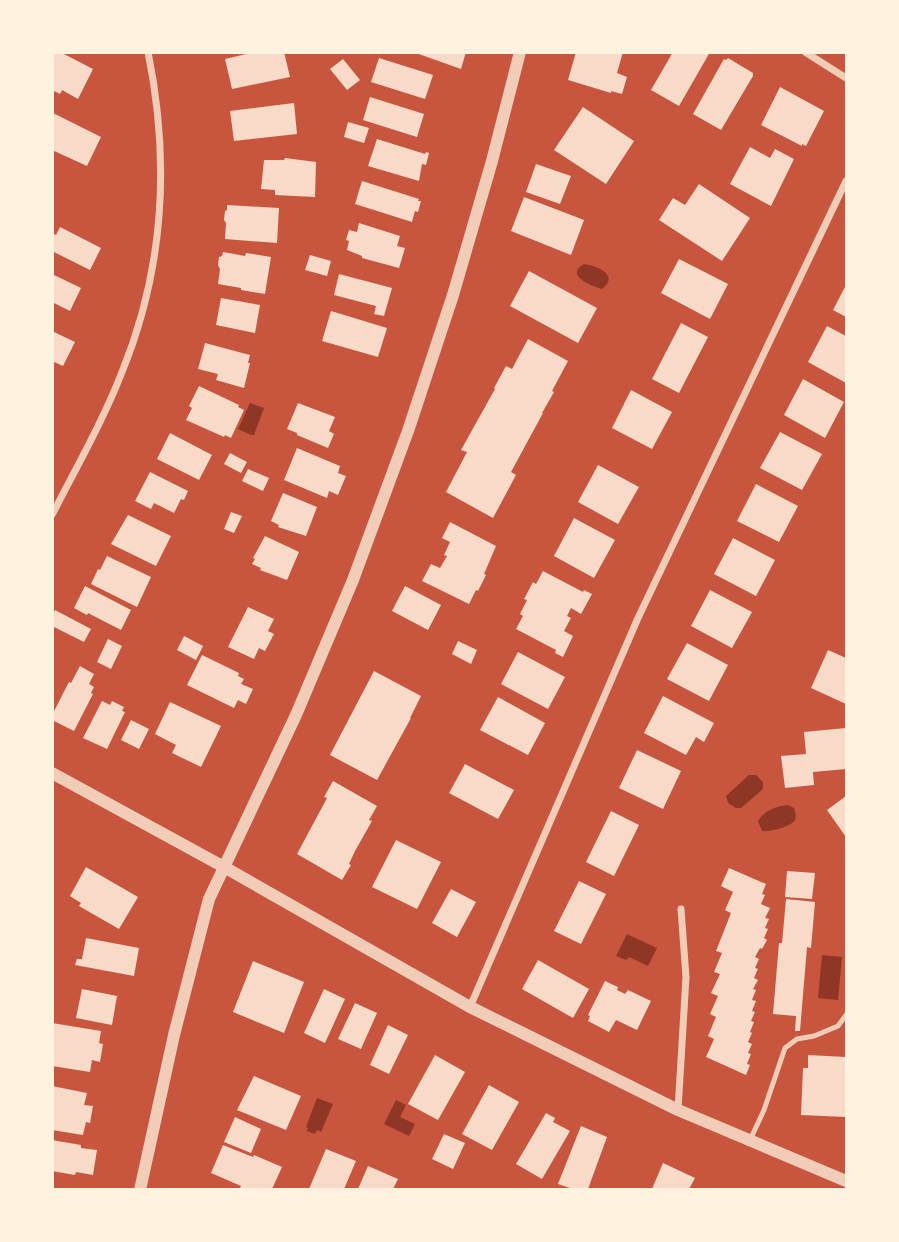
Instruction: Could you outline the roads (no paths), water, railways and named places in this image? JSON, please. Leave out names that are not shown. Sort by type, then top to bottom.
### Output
[{"type":"street","points":[[52,515],[123,369],[140,319],[152,270],[160,212],[161,150],[156,91],[148,52]]},
{"type":"street","points":[[140,1189],[191,965],[209,899],[296,715],[353,580],[408,430],[457,282],[520,52]]},
{"type":"street","points":[[805,52],[846,78]]},
{"type":"street","points":[[470,1007],[638,618],[846,181]]},
{"type":"street","points":[[52,773],[470,1007],[678,1110],[846,1181]]},
{"type":"street","points":[[678,1110],[686,977],[681,909]]},
{"type":"lane","points":[[750,1140],[764,1110],[785,1048],[797,1039],[838,1026],[846,1015]]}]
